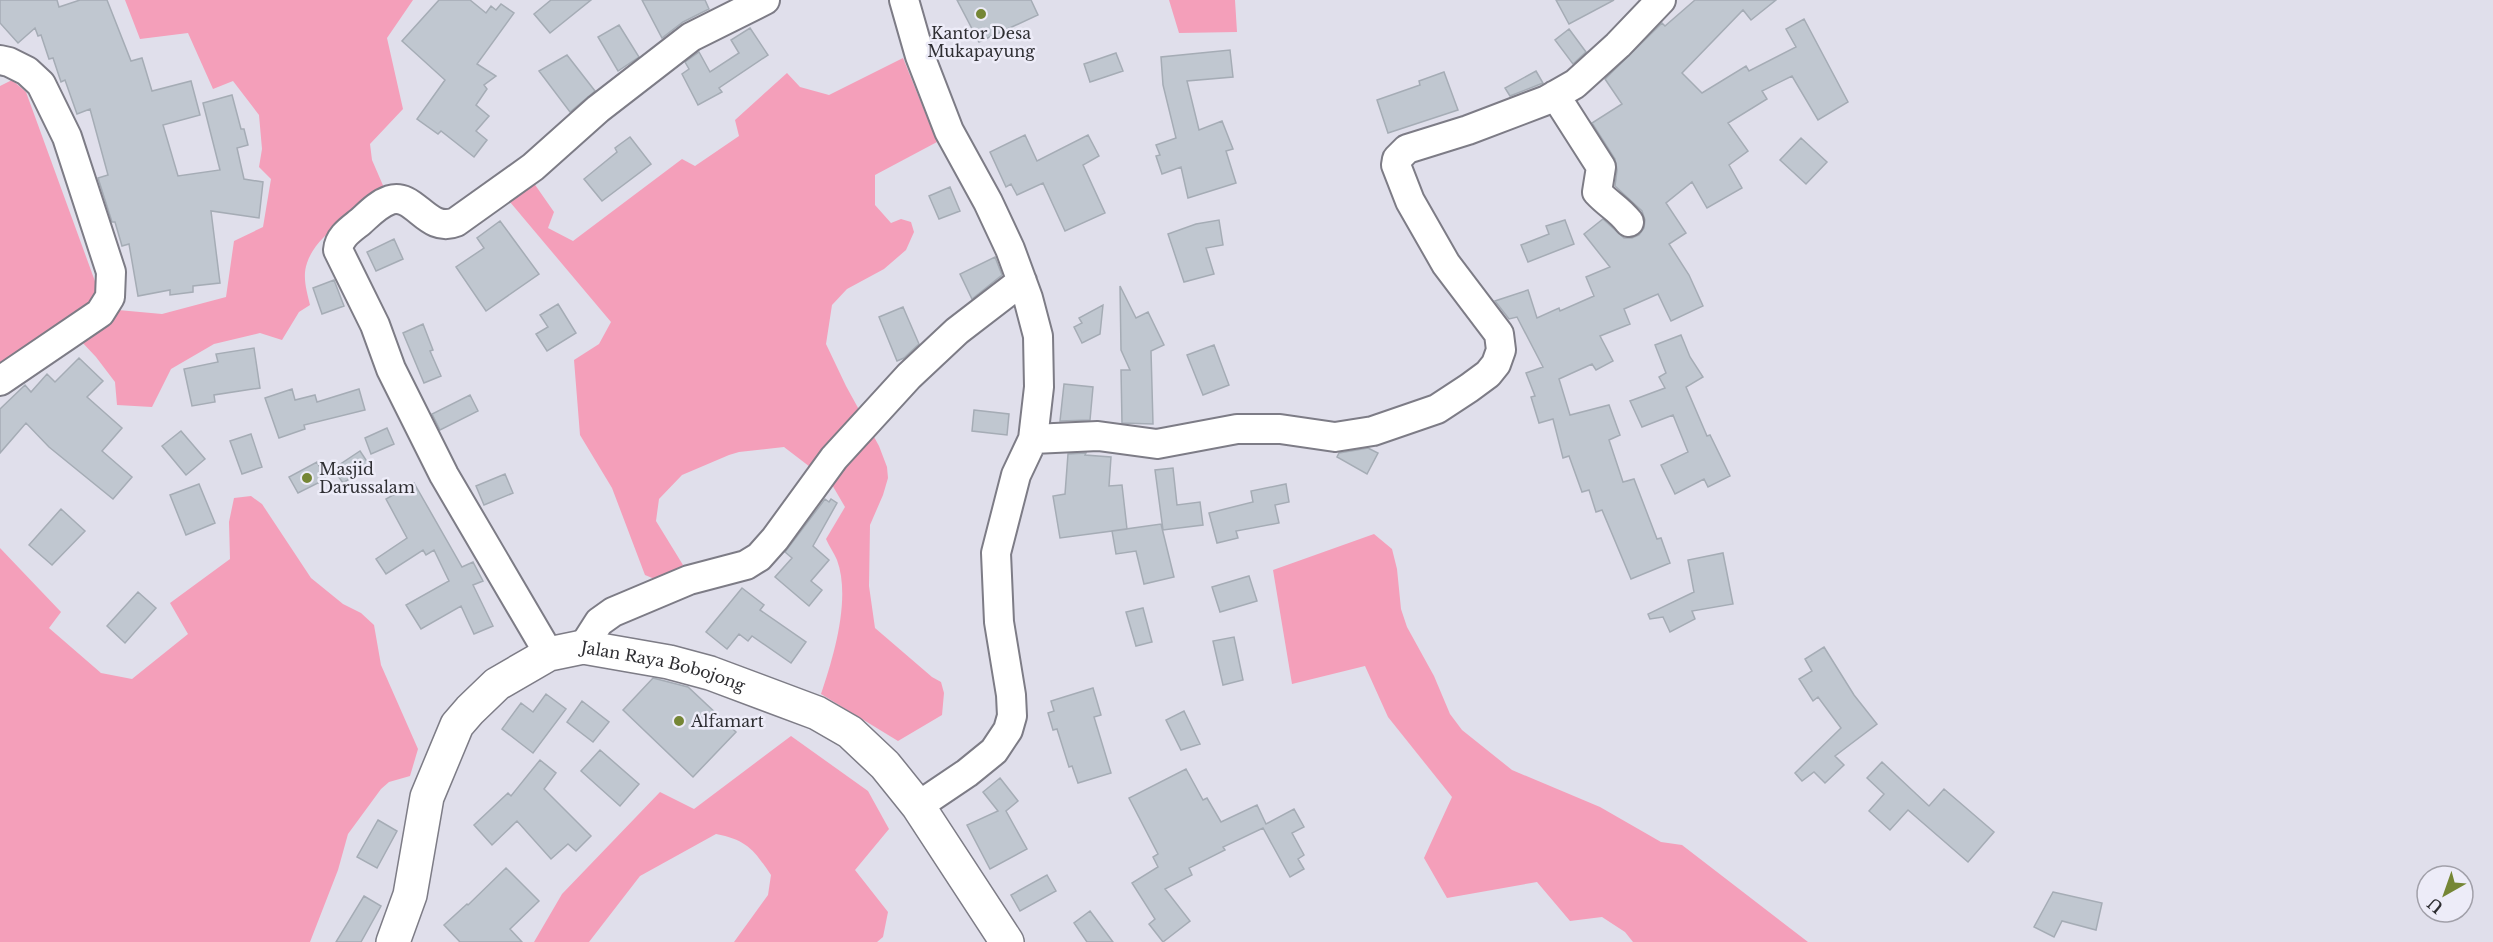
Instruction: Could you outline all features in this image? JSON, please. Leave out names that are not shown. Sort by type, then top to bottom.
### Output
[{"type":"main road","name":"Jalan Raya Bobojong","points":[[393,942],[410,895],[427,798],[457,725],[497,684],[549,654],[583,647],[669,662],[710,673],[817,713],[850,732],[885,765],[918,806],[1007,942]]},
{"type":"street","points":[[549,654],[444,476],[391,369],[375,325],[338,250],[339,243],[344,234],[382,204],[393,199],[404,200],[439,224],[447,226],[456,222],[532,167],[598,109],[691,37],[765,0]]},
{"type":"street","points":[[904,0],[920,56],[949,131],[988,202],[1022,281],[1038,336],[1039,387],[1033,439],[1016,475],[996,553],[999,622],[1011,695],[1012,716],[1008,730],[994,751],[967,774],[918,806]]},
{"type":"street","points":[[1033,439],[1098,436],[1157,444],[1237,429],[1280,429],[1335,437],[1373,431],[1437,409],[1469,388],[1488,374],[1496,364],[1501,351],[1499,334],[1446,264],[1410,201],[1396,161],[1407,149],[1468,130],[1555,95],[1575,84],[1618,45],[1661,0]]},
{"type":"street","points":[[0,60],[27,71],[41,84],[67,137],[111,272],[110,297],[100,313],[0,381]]},
{"type":"street","points":[[1555,95],[1601,167],[1597,192],[1612,207],[1619,209],[1629,222]]},
{"type":"street","points":[[583,647],[599,622],[613,612],[689,580],[746,565],[759,557],[775,539],[834,458],[909,376],[957,332],[1022,281]]},
{"type":"shaded area","points":[[125,0],[413,0],[387,38],[403,109],[370,144],[372,160],[385,190],[340,222],[312,252],[305,274],[310,305],[299,312],[282,340],[260,333],[214,344],[171,369],[152,407],[117,405],[115,382],[96,357],[65,324],[0,371],[0,86],[12,80],[26,92],[100,295],[118,310],[162,314],[226,297],[234,241],[263,227],[271,179],[259,167],[262,149],[259,115],[233,81],[213,89],[188,33],[140,39]]},
{"type":"shaded area","points":[[1169,0],[1235,0],[1237,32],[1179,33]]},
{"type":"shaded area","points":[[903,58],[937,142],[875,175],[875,205],[891,223],[901,219],[911,222],[914,232],[906,250],[884,269],[847,289],[832,305],[826,344],[879,446],[887,467],[888,478],[870,525],[869,586],[875,628],[932,677],[941,682],[944,693],[942,715],[898,741],[821,694],[831,662],[842,609],[841,575],[837,560],[826,539],[845,507],[831,483],[784,447],[739,452],[682,475],[659,499],[656,521],[683,565],[676,572],[657,580],[645,575],[612,488],[580,435],[574,360],[599,344],[611,322],[510,202],[511,193],[531,179],[554,212],[548,228],[573,241],[682,159],[695,166],[739,136],[735,120],[787,73],[800,87],[829,95]]},
{"type":"shaded area","points":[[251,496],[262,504],[311,578],[343,604],[361,613],[374,625],[381,665],[418,749],[410,776],[389,782],[381,789],[348,834],[338,870],[310,942],[0,942],[0,548],[61,612],[49,628],[101,673],[132,679],[188,634],[170,603],[230,559],[229,522],[234,498]]},
{"type":"shaded area","points":[[1374,534],[1392,549],[1397,569],[1401,609],[1407,627],[1434,676],[1450,714],[1462,730],[1512,770],[1600,807],[1661,842],[1682,845],[1808,942],[1633,942],[1625,932],[1602,917],[1570,921],[1537,882],[1447,898],[1424,858],[1452,797],[1388,717],[1365,666],[1292,684],[1273,570]]},
{"type":"shaded area","points":[[791,736],[868,791],[889,829],[855,870],[888,912],[883,937],[877,942],[734,942],[768,895],[771,875],[749,847],[735,839],[716,834],[640,876],[589,942],[534,942],[562,894],[660,792],[694,809]]},
{"type":"building","points":[[0,0],[57,0],[59,7],[80,0],[107,0],[131,61],[142,58],[152,91],[191,81],[200,115],[163,125],[178,176],[220,170],[203,103],[232,95],[248,145],[237,148],[244,179],[263,182],[259,218],[211,211],[220,283],[193,286],[193,292],[170,295],[170,290],[138,296],[129,244],[122,246],[98,178],[108,175],[90,109],[77,114],[65,80],[61,82],[53,58],[49,59],[41,35],[38,36],[35,28],[18,43],[0,23]]},
{"type":"building","points":[[439,0],[470,0],[486,13],[491,6],[496,10],[501,4],[514,13],[477,64],[496,76],[484,85],[487,89],[476,105],[489,116],[476,131],[487,140],[474,157],[441,131],[438,134],[417,119],[445,80],[402,41]]},
{"type":"building","points":[[551,0],[591,0],[550,33],[534,14]]},
{"type":"building","points":[[642,0],[705,0],[709,9],[683,22],[662,38]]},
{"type":"building","points":[[957,0],[1031,0],[1038,15],[979,42]]},
{"type":"building","points":[[1556,0],[1614,0],[1569,24]]},
{"type":"building","points":[[1695,0],[1776,0],[1751,20],[1743,10],[1682,73],[1702,93],[1746,66],[1749,71],[1796,47],[1786,29],[1804,19],[1848,102],[1818,120],[1792,76],[1762,91],[1767,99],[1728,123],[1748,151],[1729,165],[1742,188],[1707,208],[1692,182],[1666,203],[1686,233],[1669,244],[1689,275],[1703,306],[1671,321],[1658,294],[1624,309],[1630,324],[1600,336],[1613,361],[1596,370],[1592,364],[1559,379],[1570,415],[1609,405],[1620,435],[1609,440],[1623,482],[1634,479],[1657,539],[1661,538],[1670,563],[1631,579],[1602,510],[1596,512],[1589,490],[1582,492],[1569,456],[1563,458],[1553,419],[1539,423],[1531,397],[1535,396],[1526,373],[1543,367],[1517,317],[1509,319],[1495,301],[1528,290],[1537,318],[1594,296],[1586,277],[1610,267],[1584,234],[1603,219],[1624,238],[1639,235],[1644,228],[1645,220],[1642,211],[1615,186],[1617,170],[1615,159],[1592,123],[1622,104],[1605,79],[1662,23],[1665,26]]},
{"type":"building","points":[[619,25],[639,57],[618,71],[598,37]]},
{"type":"building","points":[[750,28],[768,55],[719,88],[722,92],[698,105],[682,74],[689,69],[685,62],[699,52],[710,72],[739,53],[731,40]]},
{"type":"building","points":[[1569,29],[1586,52],[1573,64],[1555,40]]},
{"type":"building","points":[[1230,50],[1233,77],[1187,81],[1199,130],[1222,121],[1233,149],[1226,151],[1236,183],[1188,198],[1181,167],[1162,174],[1156,156],[1160,155],[1156,145],[1176,138],[1163,85],[1161,57]]},
{"type":"building","points":[[1116,53],[1123,71],[1090,82],[1084,64]]},
{"type":"building","points":[[567,55],[595,91],[570,112],[539,71]]},
{"type":"building","points":[[1536,71],[1543,83],[1510,96],[1505,88]]},
{"type":"building","points":[[1444,72],[1458,110],[1388,133],[1377,100],[1420,85],[1419,81]]},
{"type":"building","points":[[1025,135],[1037,161],[1088,135],[1099,156],[1083,165],[1105,213],[1065,231],[1043,183],[1017,195],[1011,184],[1006,187],[990,152]]},
{"type":"building","points":[[630,137],[651,164],[602,201],[584,179],[617,152],[615,148]]},
{"type":"building","points":[[1801,138],[1827,162],[1806,184],[1780,160]]},
{"type":"building","points":[[950,187],[960,211],[939,219],[929,196]]},
{"type":"building","points":[[1219,220],[1223,245],[1206,248],[1214,274],[1184,282],[1168,234],[1196,224]]},
{"type":"building","points":[[1565,220],[1574,244],[1528,262],[1521,245],[1549,234],[1546,226]]},
{"type":"building","points":[[500,221],[539,274],[486,311],[456,267],[484,248],[477,238]]},
{"type":"building","points":[[394,239],[403,259],[376,271],[367,252]]},
{"type":"building","points":[[995,257],[1002,275],[972,299],[960,274]]},
{"type":"building","points":[[334,280],[344,306],[322,314],[313,288]]},
{"type":"building","points":[[1120,286],[1136,318],[1148,312],[1164,345],[1151,351],[1153,424],[1122,423],[1121,370],[1130,370],[1121,350]]},
{"type":"building","points":[[558,304],[576,333],[547,351],[536,334],[548,327],[540,315]]},
{"type":"building","points":[[1103,305],[1100,334],[1082,343],[1074,327],[1082,323],[1079,318]]},
{"type":"building","points":[[903,307],[919,344],[904,358],[897,361],[879,317]]},
{"type":"building","points":[[423,324],[433,350],[430,351],[441,376],[424,383],[403,333]]},
{"type":"building","points":[[1681,335],[1690,357],[1703,377],[1686,387],[1707,436],[1710,435],[1730,476],[1708,487],[1704,479],[1675,494],[1661,465],[1688,452],[1673,415],[1642,427],[1630,401],[1665,388],[1659,377],[1666,373],[1655,345]]},
{"type":"building","points":[[1214,345],[1229,385],[1203,395],[1187,355]]},
{"type":"building","points":[[254,348],[260,388],[214,395],[215,402],[192,406],[184,369],[218,362],[216,354]]},
{"type":"building","points":[[79,358],[103,381],[87,397],[122,428],[102,451],[132,477],[113,499],[49,447],[26,423],[0,453],[0,409],[25,385],[31,392],[47,374],[55,382]]},
{"type":"building","points":[[1064,384],[1093,387],[1090,420],[1060,421]]},
{"type":"building","points":[[292,389],[295,400],[315,395],[317,402],[359,389],[365,410],[304,425],[305,429],[279,438],[265,398]]},
{"type":"building","points":[[470,395],[478,411],[440,430],[432,414]]},
{"type":"building","points":[[974,410],[1009,414],[1007,435],[972,431]]},
{"type":"building","points":[[387,428],[394,444],[371,454],[365,438]]},
{"type":"building","points":[[181,431],[205,459],[186,475],[162,446]]},
{"type":"building","points":[[251,434],[262,467],[242,474],[230,441]]},
{"type":"building","points":[[1368,448],[1378,453],[1367,474],[1337,457],[1339,453]]},
{"type":"building","points":[[360,451],[370,466],[343,483],[333,469]]},
{"type":"building","points":[[1086,453],[1085,455],[1111,457],[1109,486],[1122,485],[1127,529],[1060,538],[1053,496],[1065,494],[1068,454]]},
{"type":"building","name":"Masjid Darussalam","points":[[317,462],[326,479],[298,493],[289,477]]},
{"type":"building","points":[[1173,468],[1177,505],[1200,502],[1203,525],[1163,530],[1155,470]]},
{"type":"building","points":[[505,474],[513,493],[484,505],[476,486]]},
{"type":"building","points":[[414,483],[462,567],[473,562],[483,581],[473,585],[493,626],[474,634],[461,606],[421,629],[406,605],[449,581],[434,550],[426,555],[423,550],[386,574],[376,559],[407,538],[386,499]]},
{"type":"building","points":[[199,484],[215,523],[186,535],[170,495]]},
{"type":"building","points":[[1286,484],[1289,502],[1275,505],[1279,523],[1236,531],[1238,538],[1217,543],[1209,513],[1253,502],[1251,491]]},
{"type":"building","points":[[825,499],[829,502],[831,499],[837,503],[813,546],[829,560],[811,581],[822,590],[809,606],[775,577],[792,558],[785,552]]},
{"type":"building","points":[[61,509],[85,531],[52,565],[29,545]]},
{"type":"building","points":[[1161,524],[1174,577],[1144,584],[1136,551],[1116,554],[1112,531]]},
{"type":"building","points":[[1723,553],[1733,604],[1692,611],[1695,619],[1670,632],[1663,617],[1650,619],[1648,614],[1694,592],[1688,560]]},
{"type":"building","points":[[1249,576],[1257,601],[1220,612],[1212,587]]},
{"type":"building","points":[[742,588],[764,605],[760,610],[806,642],[791,663],[752,636],[748,641],[739,634],[727,649],[706,632]]},
{"type":"building","points":[[138,592],[156,608],[125,643],[107,626]]},
{"type":"building","points":[[1143,608],[1152,642],[1136,646],[1126,612]]},
{"type":"building","points":[[1234,637],[1243,680],[1223,685],[1213,641]]},
{"type":"building","points":[[1824,647],[1854,695],[1877,724],[1835,756],[1844,765],[1825,783],[1814,772],[1802,781],[1795,773],[1841,728],[1818,697],[1813,701],[1799,679],[1812,671],[1805,659]]},
{"type":"building","name":"Alfamart","points":[[653,678],[688,687],[736,732],[693,777],[623,710]]},
{"type":"building","points":[[1093,688],[1101,715],[1094,717],[1111,773],[1078,783],[1072,766],[1069,767],[1057,729],[1053,730],[1048,713],[1054,711],[1051,701]]},
{"type":"building","points":[[546,694],[566,709],[533,753],[502,729],[521,703],[533,712]]},
{"type":"building","points":[[582,701],[609,722],[593,742],[567,722]]},
{"type":"building","points":[[1184,711],[1200,744],[1181,750],[1166,720]]},
{"type":"building","points":[[600,750],[639,784],[620,806],[581,771]]},
{"type":"building","points":[[540,760],[556,773],[544,789],[591,836],[576,851],[568,844],[551,859],[517,821],[492,845],[474,825],[508,793],[511,796]]},
{"type":"building","points":[[1882,762],[1929,806],[1944,789],[1994,832],[1968,862],[1908,810],[1890,830],[1869,811],[1884,794],[1867,778]]},
{"type":"building","points":[[1186,769],[1203,800],[1207,798],[1221,822],[1257,805],[1266,824],[1294,809],[1304,827],[1292,833],[1304,855],[1298,859],[1304,869],[1290,877],[1263,828],[1223,847],[1225,850],[1189,868],[1192,875],[1165,889],[1190,921],[1163,942],[1149,924],[1155,919],[1132,883],[1158,867],[1153,857],[1158,854],[1129,798]]},
{"type":"building","points":[[1000,778],[1018,801],[1006,811],[1027,849],[990,869],[967,825],[998,811],[983,792]]},
{"type":"building","points":[[378,820],[397,831],[377,868],[357,857]]},
{"type":"building","points":[[506,868],[539,901],[510,929],[522,942],[460,942],[444,925]]},
{"type":"building","points":[[1047,875],[1056,891],[1020,911],[1011,895]]},
{"type":"building","points":[[2053,892],[2102,903],[2096,930],[2062,921],[2054,937],[2034,927]]},
{"type":"building","points":[[364,896],[381,906],[361,942],[336,942]]},
{"type":"building","points":[[1090,911],[1113,942],[1087,942],[1074,923]]},
{"type":"place","name":"Kantor Desa Mukapayung","points":[[981,14]]},
{"type":"place","name":"Masjid Darussalam","points":[[307,478]]},
{"type":"place","name":"Alfamart","points":[[679,721]]}]
